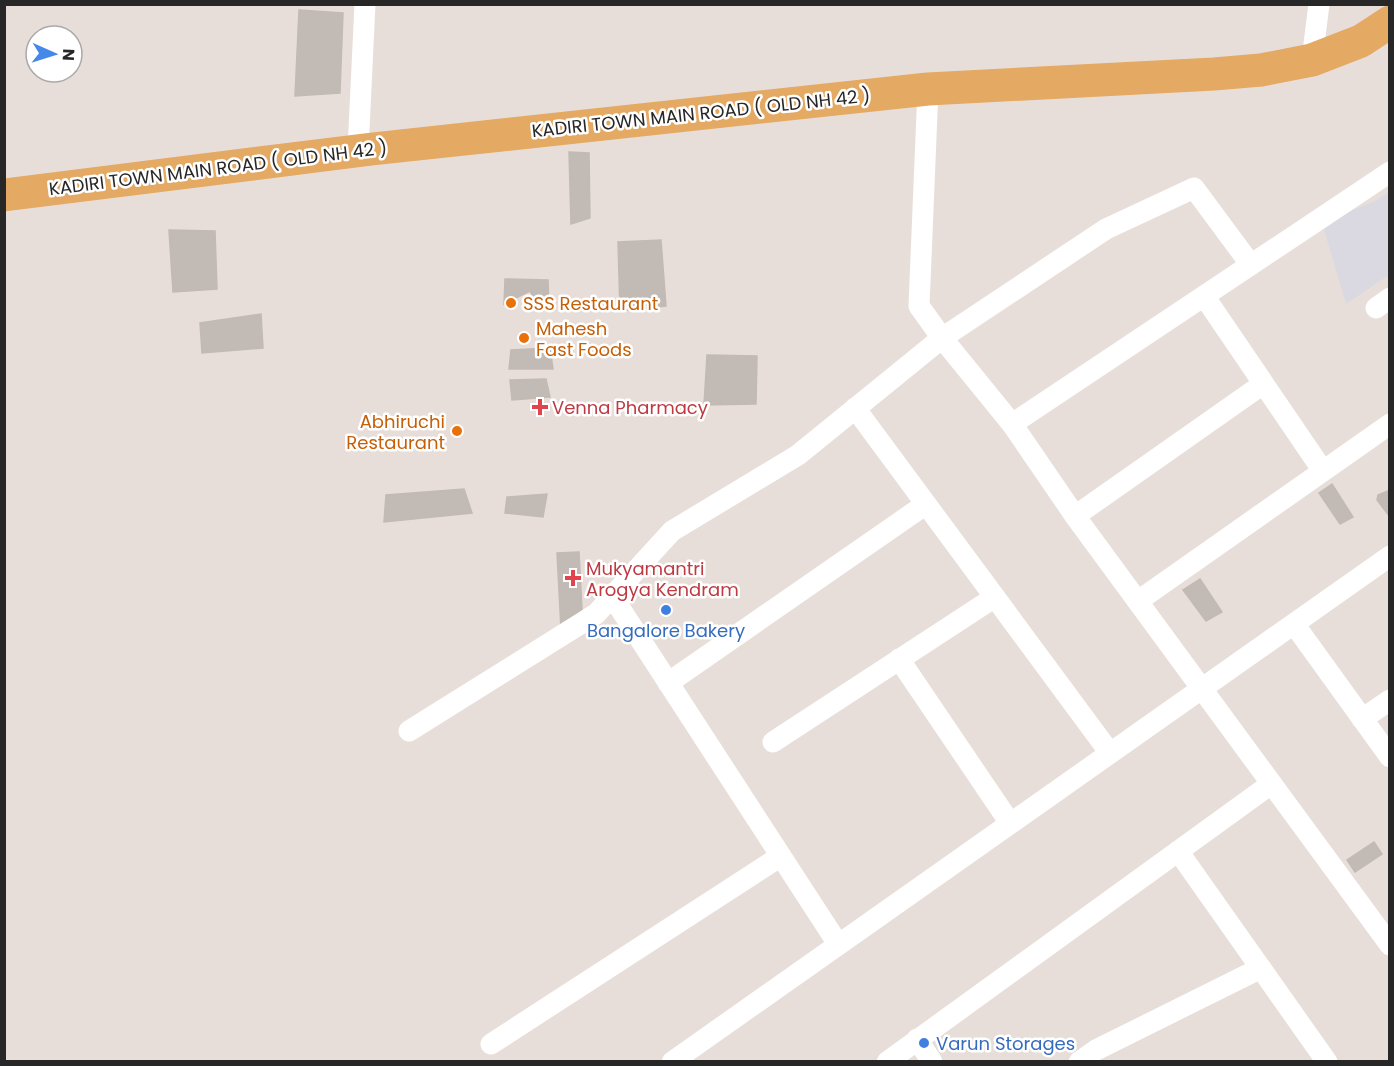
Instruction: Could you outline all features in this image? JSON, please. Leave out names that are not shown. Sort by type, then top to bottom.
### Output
[{"type":"main road","name":"KADIRI TOWN MAIN ROAD ( OLD NH 42 )","points":[[4,195],[358,150],[928,88],[1261,70],[1312,60],[1361,41],[1389,22]]},
{"type":"street","points":[[358,150],[365,4]]},
{"type":"street","points":[[1312,60],[1319,4]]},
{"type":"street","points":[[928,88],[918,306],[1011,424],[1075,516],[1389,945]]},
{"type":"street","points":[[1011,424],[1389,172]]},
{"type":"street","points":[[409,731],[596,614],[672,531],[798,455],[942,338],[1106,229],[1194,188],[1251,265]]},
{"type":"street","points":[[1204,296],[1323,471]]},
{"type":"street","points":[[1075,516],[1263,384]]},
{"type":"street","points":[[855,408],[1110,753]]},
{"type":"street","points":[[1138,602],[1389,424]]},
{"type":"street","points":[[668,682],[926,504]]},
{"type":"street","points":[[672,1062],[1389,556]]},
{"type":"street","points":[[612,596],[838,944]]},
{"type":"street","points":[[774,742],[995,597]]},
{"type":"street","points":[[1294,624],[1389,757]]},
{"type":"street","points":[[899,659],[1010,823]]},
{"type":"street","points":[[1362,719],[1389,700]]},
{"type":"street","points":[[887,1062],[1271,784]]},
{"type":"street","points":[[1178,851],[1327,1062]]},
{"type":"street","points":[[491,1044],[781,856]]},
{"type":"street","points":[[1079,1062],[1096,1050],[1261,968]]},
{"type":"street","points":[[917,1040],[932,1062]]},
{"type":"shaded area","points":[[1389,192],[1389,275],[1346,304],[1322,223],[1375,201]]},
{"type":"building","points":[[299,10],[343,13],[340,93],[295,96]]},
{"type":"building","points":[[569,152],[589,153],[590,218],[571,224]]},
{"type":"building","points":[[169,230],[215,231],[217,289],[173,292]]},
{"type":"building","points":[[661,240],[666,306],[620,311],[618,242]]},
{"type":"building","points":[[505,279],[548,280],[549,306],[537,305],[530,291],[504,304]]},
{"type":"building","points":[[261,314],[263,348],[202,353],[200,323]]},
{"type":"building","points":[[550,348],[553,369],[509,369],[511,350]]},
{"type":"building","points":[[707,355],[757,356],[756,404],[704,405]]},
{"type":"building","points":[[546,379],[550,397],[512,400],[510,380]]},
{"type":"building","points":[[1332,484],[1353,517],[1340,524],[1319,493]]},
{"type":"building","points":[[464,489],[472,513],[384,522],[386,495]]},
{"type":"building","points":[[1390,490],[1390,517],[1377,500],[1378,495]]},
{"type":"building","points":[[547,494],[543,517],[505,513],[507,497]]},
{"type":"building","points":[[579,552],[583,628],[561,629],[557,553]]},
{"type":"building","points":[[1200,579],[1222,612],[1206,621],[1183,590]]},
{"type":"building","points":[[1374,842],[1382,854],[1355,872],[1347,860]]},
{"type":"place","name":"SSS Restaurant","points":[[511,303]]},
{"type":"place","name":"Mahesh Fast Foods","points":[[524,338]]},
{"type":"place","name":"Venna Pharmacy","points":[[540,407]]},
{"type":"place","name":"Abhiruchi Restaurant","points":[[457,431]]},
{"type":"place","name":"Mukyamantri Arogya Kendram","points":[[573,578]]},
{"type":"place","name":"Bangalore Bakery","points":[[666,610]]},
{"type":"place","name":"Varun Storages","points":[[924,1043]]}]
